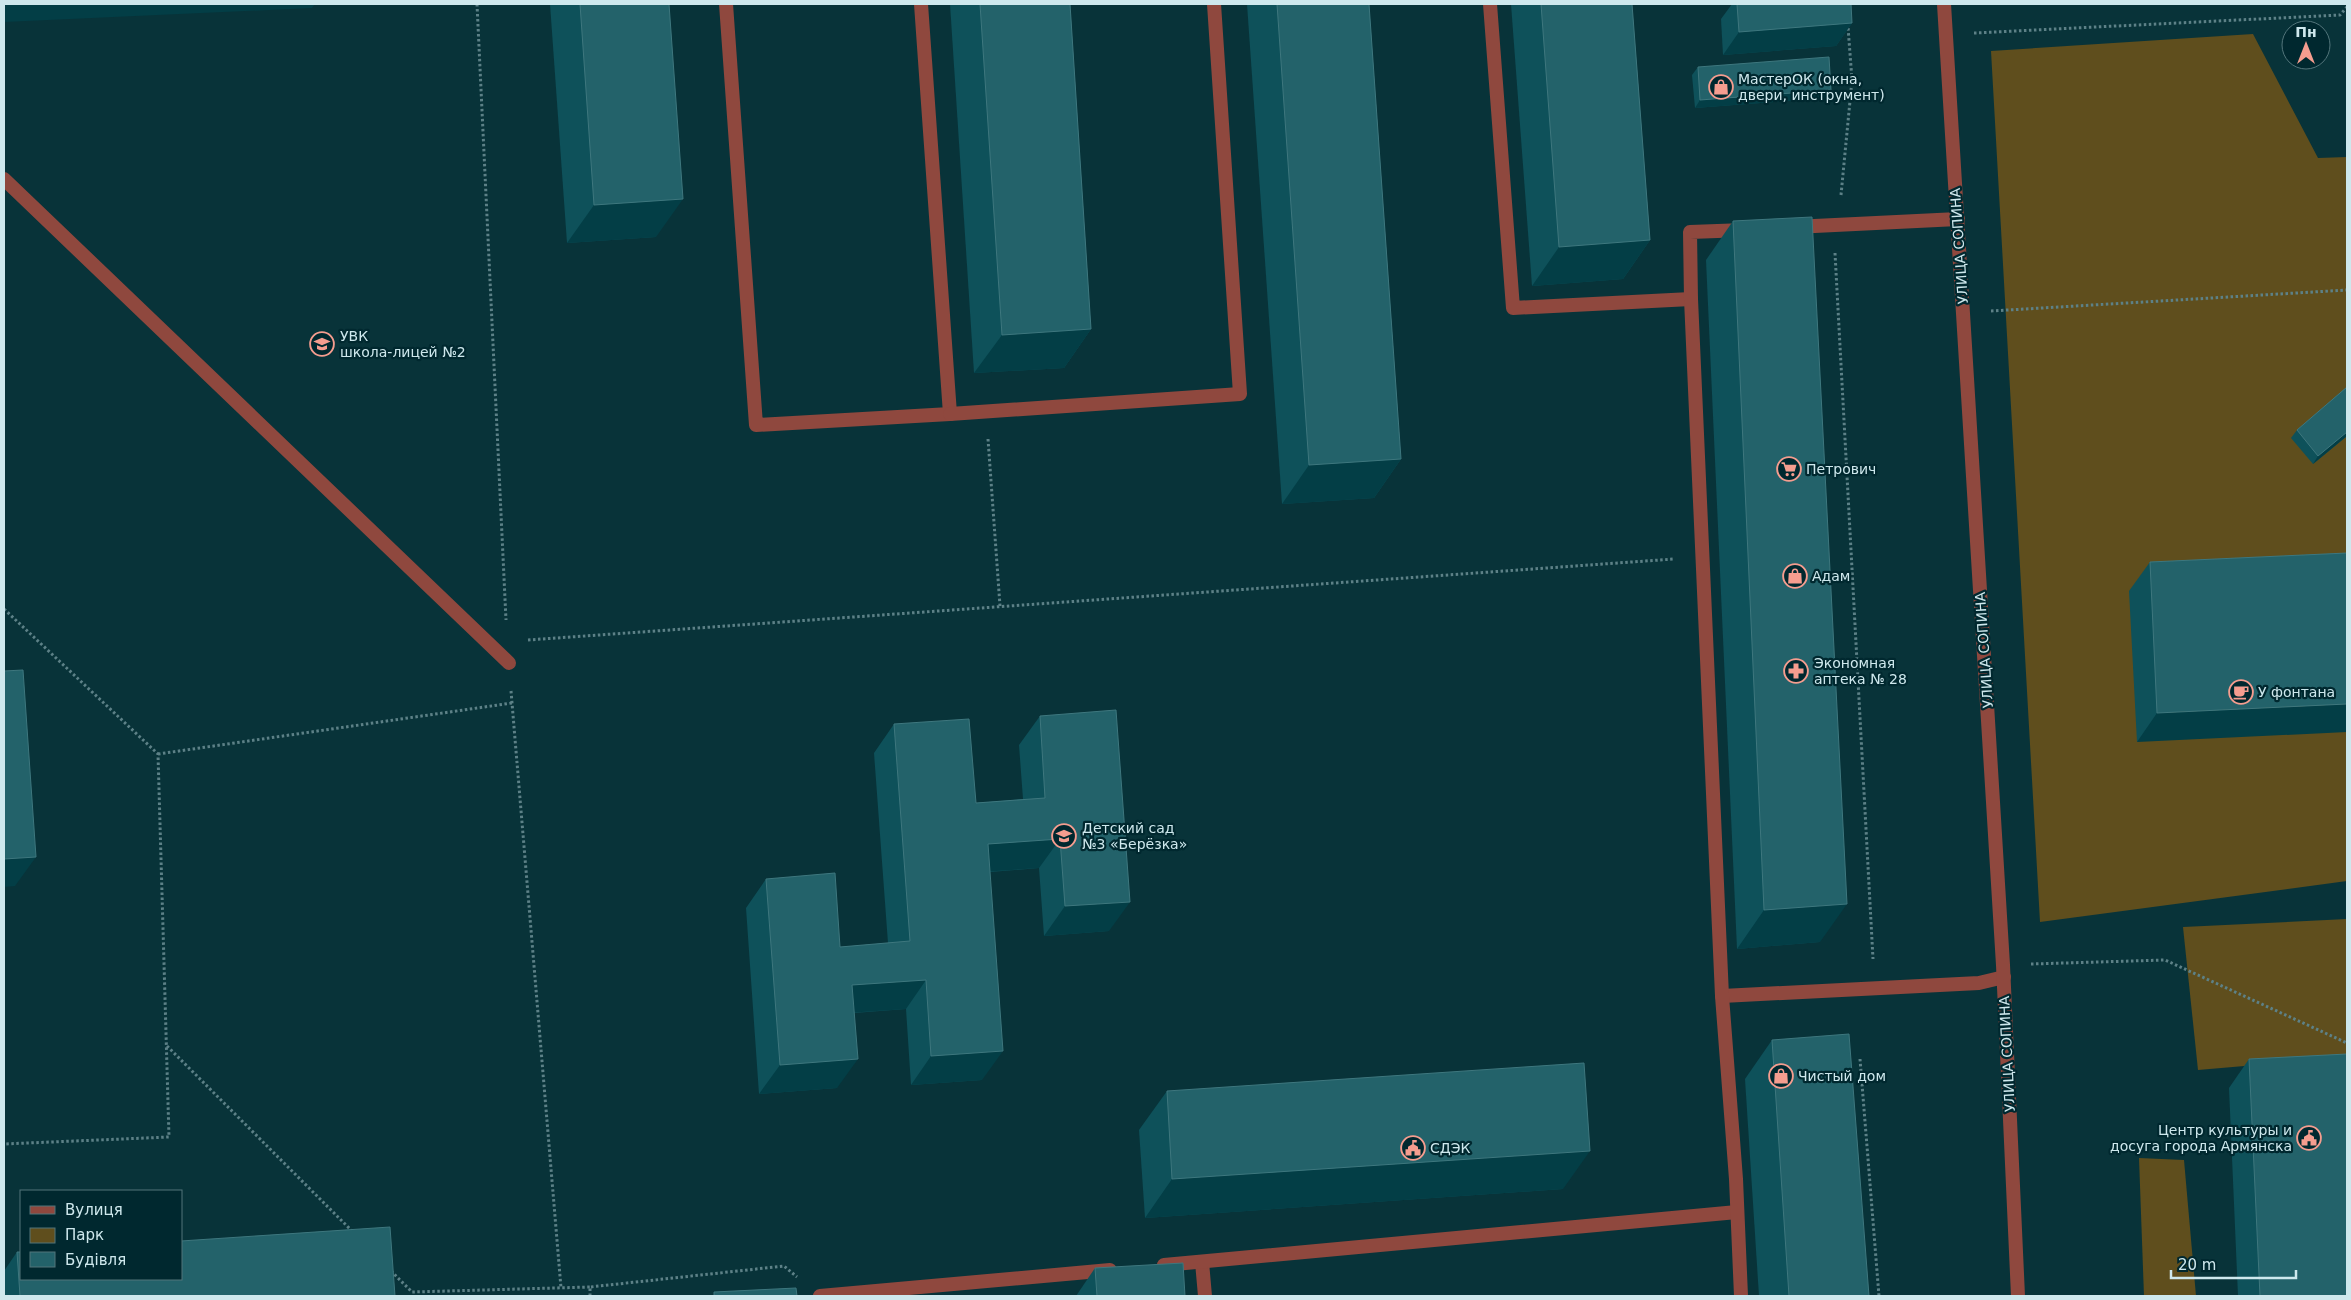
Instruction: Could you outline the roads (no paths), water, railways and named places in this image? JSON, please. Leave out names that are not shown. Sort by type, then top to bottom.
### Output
[{"type":"street","points":[[726,4],[756,425],[1240,394],[1214,4]]},
{"type":"street","points":[[921,4],[950,414]]},
{"type":"street","points":[[1490,4],[1514,308],[1691,299]]},
{"type":"street","name":"УЛИЦА СОПИНА","points":[[1944,4],[2004,971],[2018,1296]]},
{"type":"street","points":[[4,179],[509,663]]},
{"type":"street","points":[[1779,228],[1958,219]]},
{"type":"street","points":[[1741,1296],[1722,996],[1691,299],[1690,232],[1759,229]]},
{"type":"street","points":[[1722,996],[1979,983],[2004,971]]},
{"type":"street","points":[[1153,1266],[1737,1212]]},
{"type":"street","points":[[1202,1262],[1205,1296]]},
{"type":"street","points":[[820,1296],[1124,1269]]},
{"type":"place","name":"МастерОК (окна, двери, инструмент)","points":[[1721,87]]},
{"type":"place","name":"УВК школа-лицей №2","points":[[322,344]]},
{"type":"place","name":"Петрович","points":[[1789,469]]},
{"type":"place","name":"Адам","points":[[1795,576]]},
{"type":"place","name":"Экономная аптека № 28","points":[[1796,671]]},
{"type":"place","name":"У фонтана","points":[[2241,692]]},
{"type":"place","name":"Детский сад №3 «Берёзка»","points":[[1064,836]]},
{"type":"place","name":"Чистый дом","points":[[1781,1076]]},
{"type":"place","name":"Центр культуры и досуга города Армянска","points":[[2309,1138]]},
{"type":"place","name":"СДЭК","points":[[1413,1148]]}]
